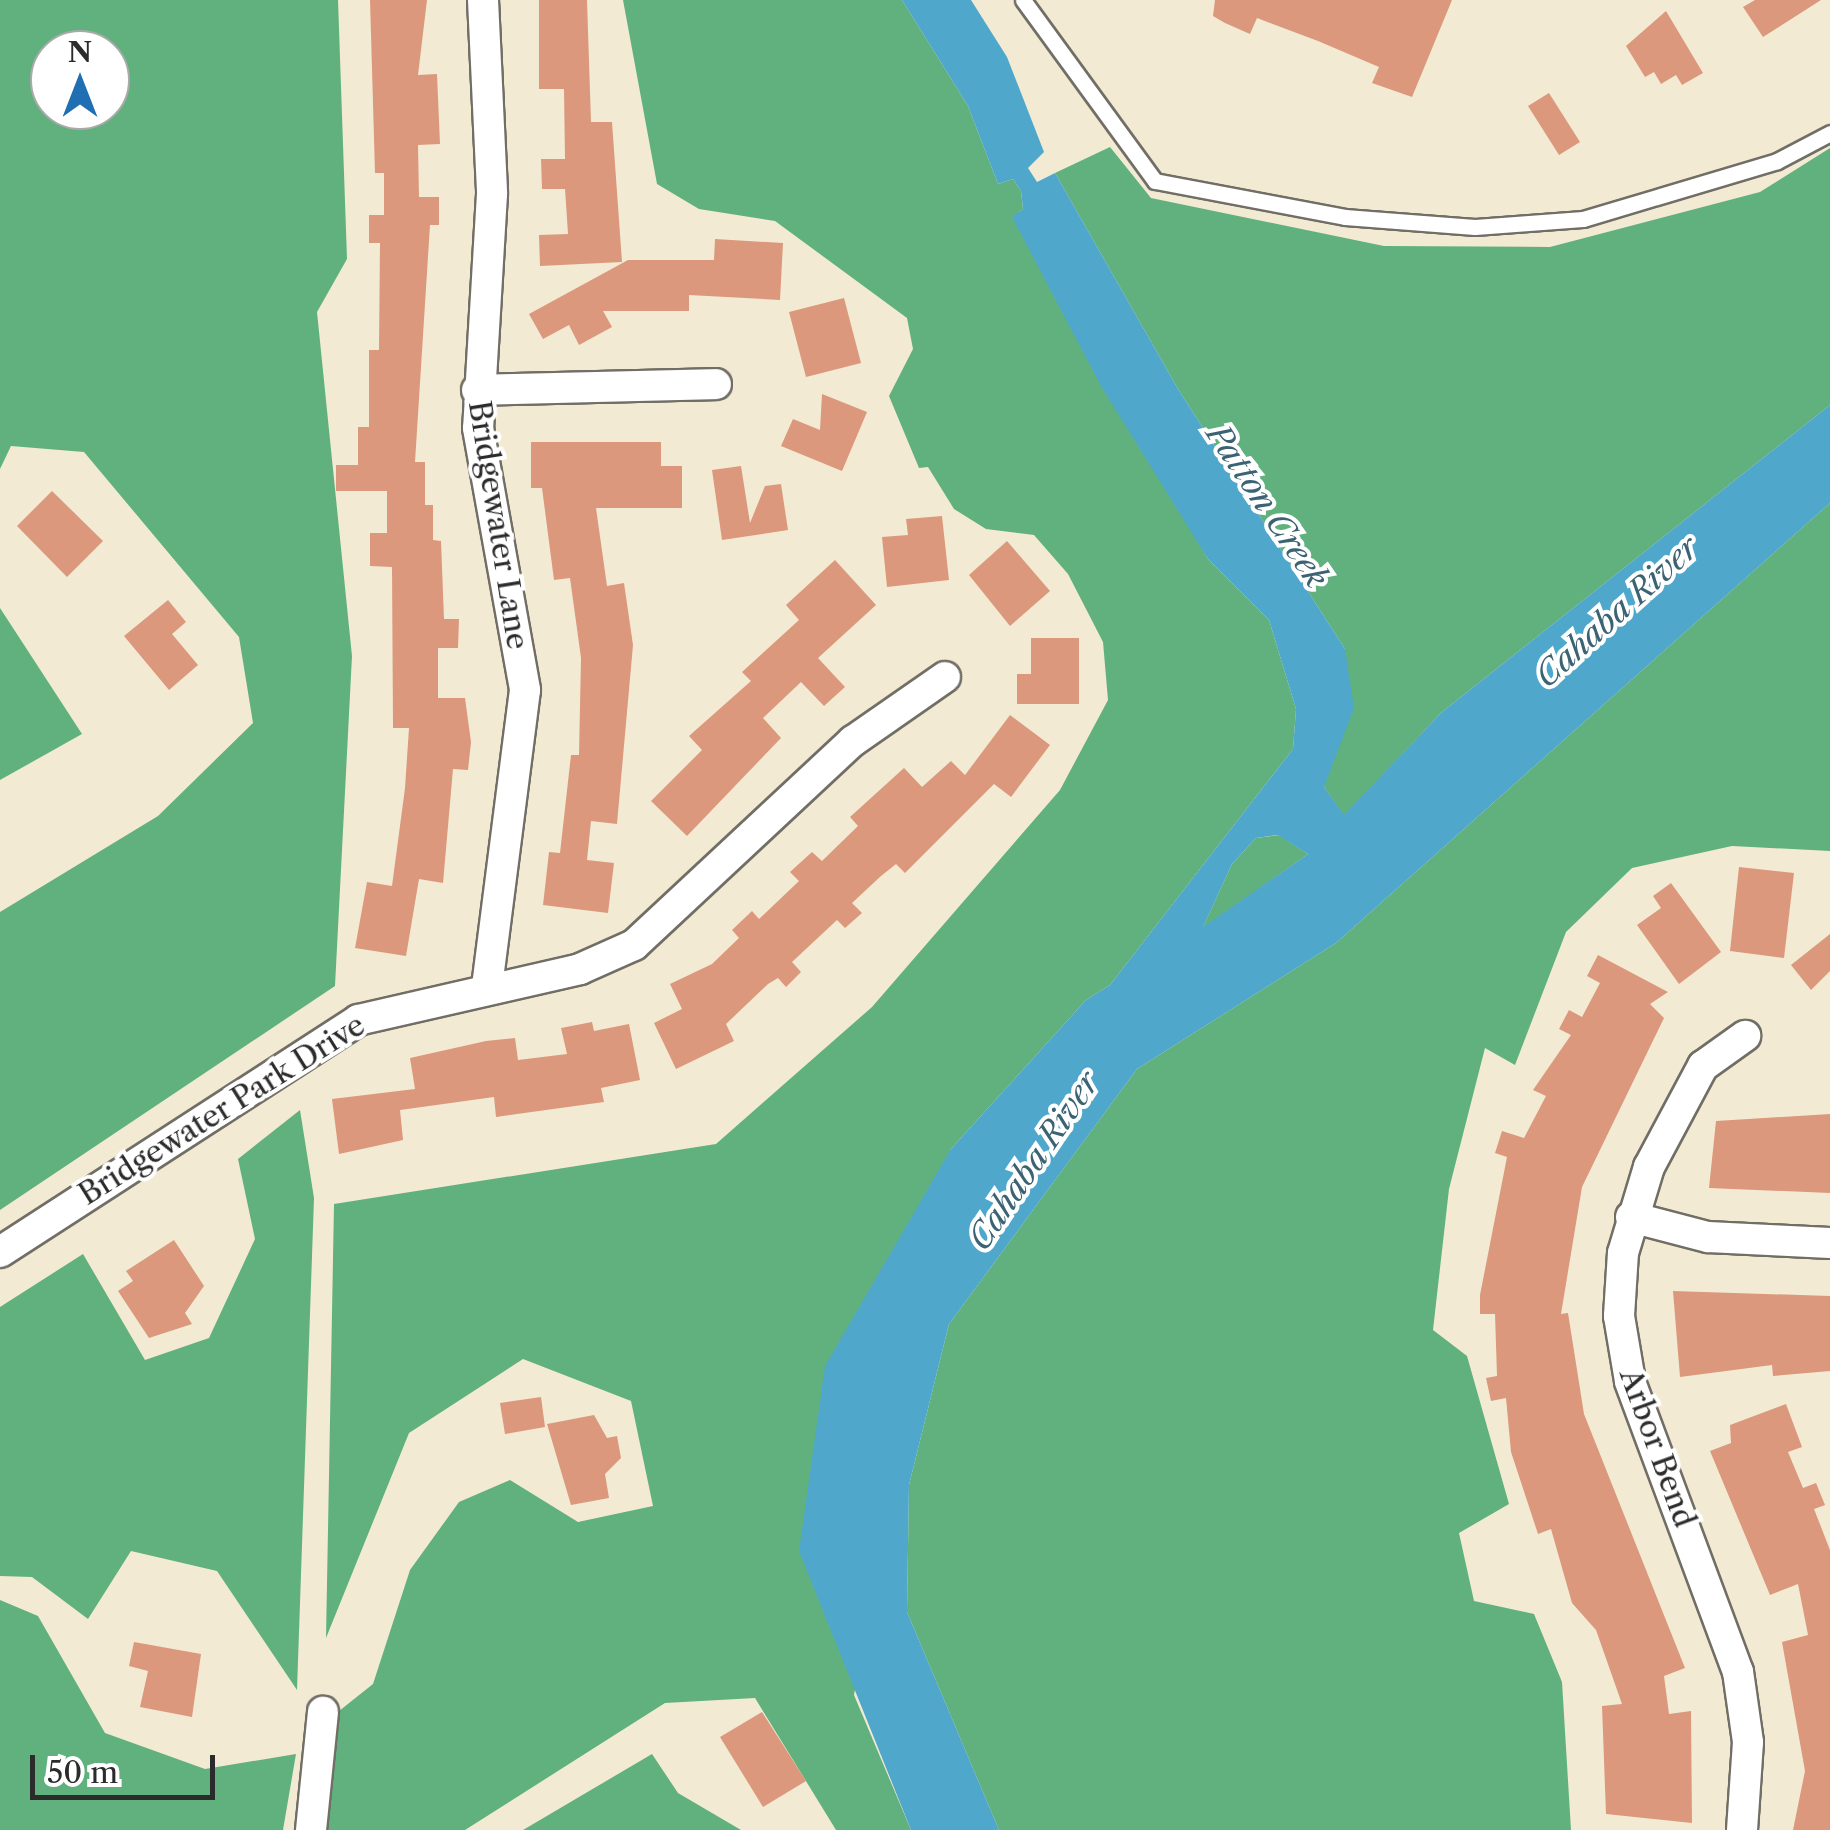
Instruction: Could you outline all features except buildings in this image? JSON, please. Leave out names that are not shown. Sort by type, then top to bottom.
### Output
[{"type":"street","name":"Bridgewater Lane","points":[[482,0],[492,194],[477,390],[525,690],[487,988]]},
{"type":"street","points":[[477,390],[716,384]]},
{"type":"street","name":"Bridgewater Park Drive","points":[[0,1252],[327,1036],[384,1009],[608,960],[660,928],[853,742],[945,676]]},
{"type":"street","name":"Arbor Bend","points":[[1742,1830],[1748,1742],[1738,1672],[1622,1350],[1631,1217],[1703,1066],[1746,1036]]},
{"type":"street","points":[[1631,1217],[1708,1237],[1830,1244]]},
{"type":"street","points":[[311,1830],[322,1712]]},
{"type":"lane","points":[[1024,0],[1155,181],[1345,217],[1474,227],[1583,218],[1777,161],[1830,134]]},
{"type":"green space","points":[[0,0],[338,0],[347,259],[317,312],[352,656],[335,986],[0,1210],[0,912],[158,816],[253,723],[239,637],[84,452],[11,446],[0,469]]},
{"type":"green space","points":[[623,0],[902,0],[968,106],[998,184],[1013,179],[1021,191],[1023,209],[1013,217],[1208,559],[1269,620],[1296,709],[1293,749],[1110,985],[1086,1000],[951,1149],[854,1695],[911,1830],[836,1830],[755,1698],[665,1703],[465,1830],[319,1830],[329,1719],[373,1684],[410,1570],[459,1502],[510,1480],[578,1522],[653,1506],[631,1401],[523,1359],[409,1433],[326,1638],[334,1204],[716,1144],[872,1007],[1060,790],[1108,700],[1103,642],[1068,574],[1034,535],[986,529],[954,509],[928,467],[919,468],[889,396],[913,349],[907,318],[775,221],[699,209],[657,184]]},
{"type":"green space","points":[[1110,147],[1151,198],[1384,246],[1550,247],[1760,192],[1830,148],[1830,405],[1442,712],[1344,816],[1324,787],[1345,649],[1178,389],[1055,173]]},
{"type":"green space","points":[[1830,503],[1830,851],[1732,846],[1632,868],[1566,932],[1515,1065],[1485,1048],[1449,1189],[1433,1330],[1467,1356],[1509,1504],[1459,1533],[1474,1601],[1534,1614],[1562,1682],[1571,1830],[999,1830],[907,1612],[909,1485],[949,1324],[1137,1069],[1336,943]]},
{"type":"green space","points":[[0,608],[82,734],[0,780]]},
{"type":"green space","points":[[1279,835],[1308,854],[1202,929],[1232,864],[1256,838]]},
{"type":"green space","points":[[300,1110],[314,1198],[297,1690],[217,1571],[131,1551],[88,1619],[32,1577],[0,1576],[0,1307],[83,1254],[145,1360],[209,1338],[255,1239],[238,1159]]},
{"type":"green space","points":[[0,1600],[38,1616],[105,1733],[205,1769],[296,1754],[283,1830],[0,1830]]},
{"type":"green space","points":[[652,1754],[678,1793],[741,1830],[523,1830]]},
{"type":"water","name":"Cahaba River","points":[[902,0],[971,0],[1007,57],[1044,152],[1028,168],[1037,182],[1055,173],[1178,389],[1345,649],[1354,708],[1324,787],[1344,815],[1442,712],[1830,405],[1830,503],[1336,943],[1137,1069],[949,1324],[909,1485],[907,1612],[999,1830],[911,1830],[799,1551],[825,1366],[951,1149],[1086,1000],[1110,985],[1293,749],[1296,709],[1269,620],[1208,559],[1101,386],[1012,217],[1023,209],[1021,191],[1013,179],[998,184],[968,106]],"holes":[[[1278,835],[1308,854],[1203,927],[1232,864],[1256,838]]]},
{"type":"water label","name":"Patton Creek","points":[[1267,506]]}]
